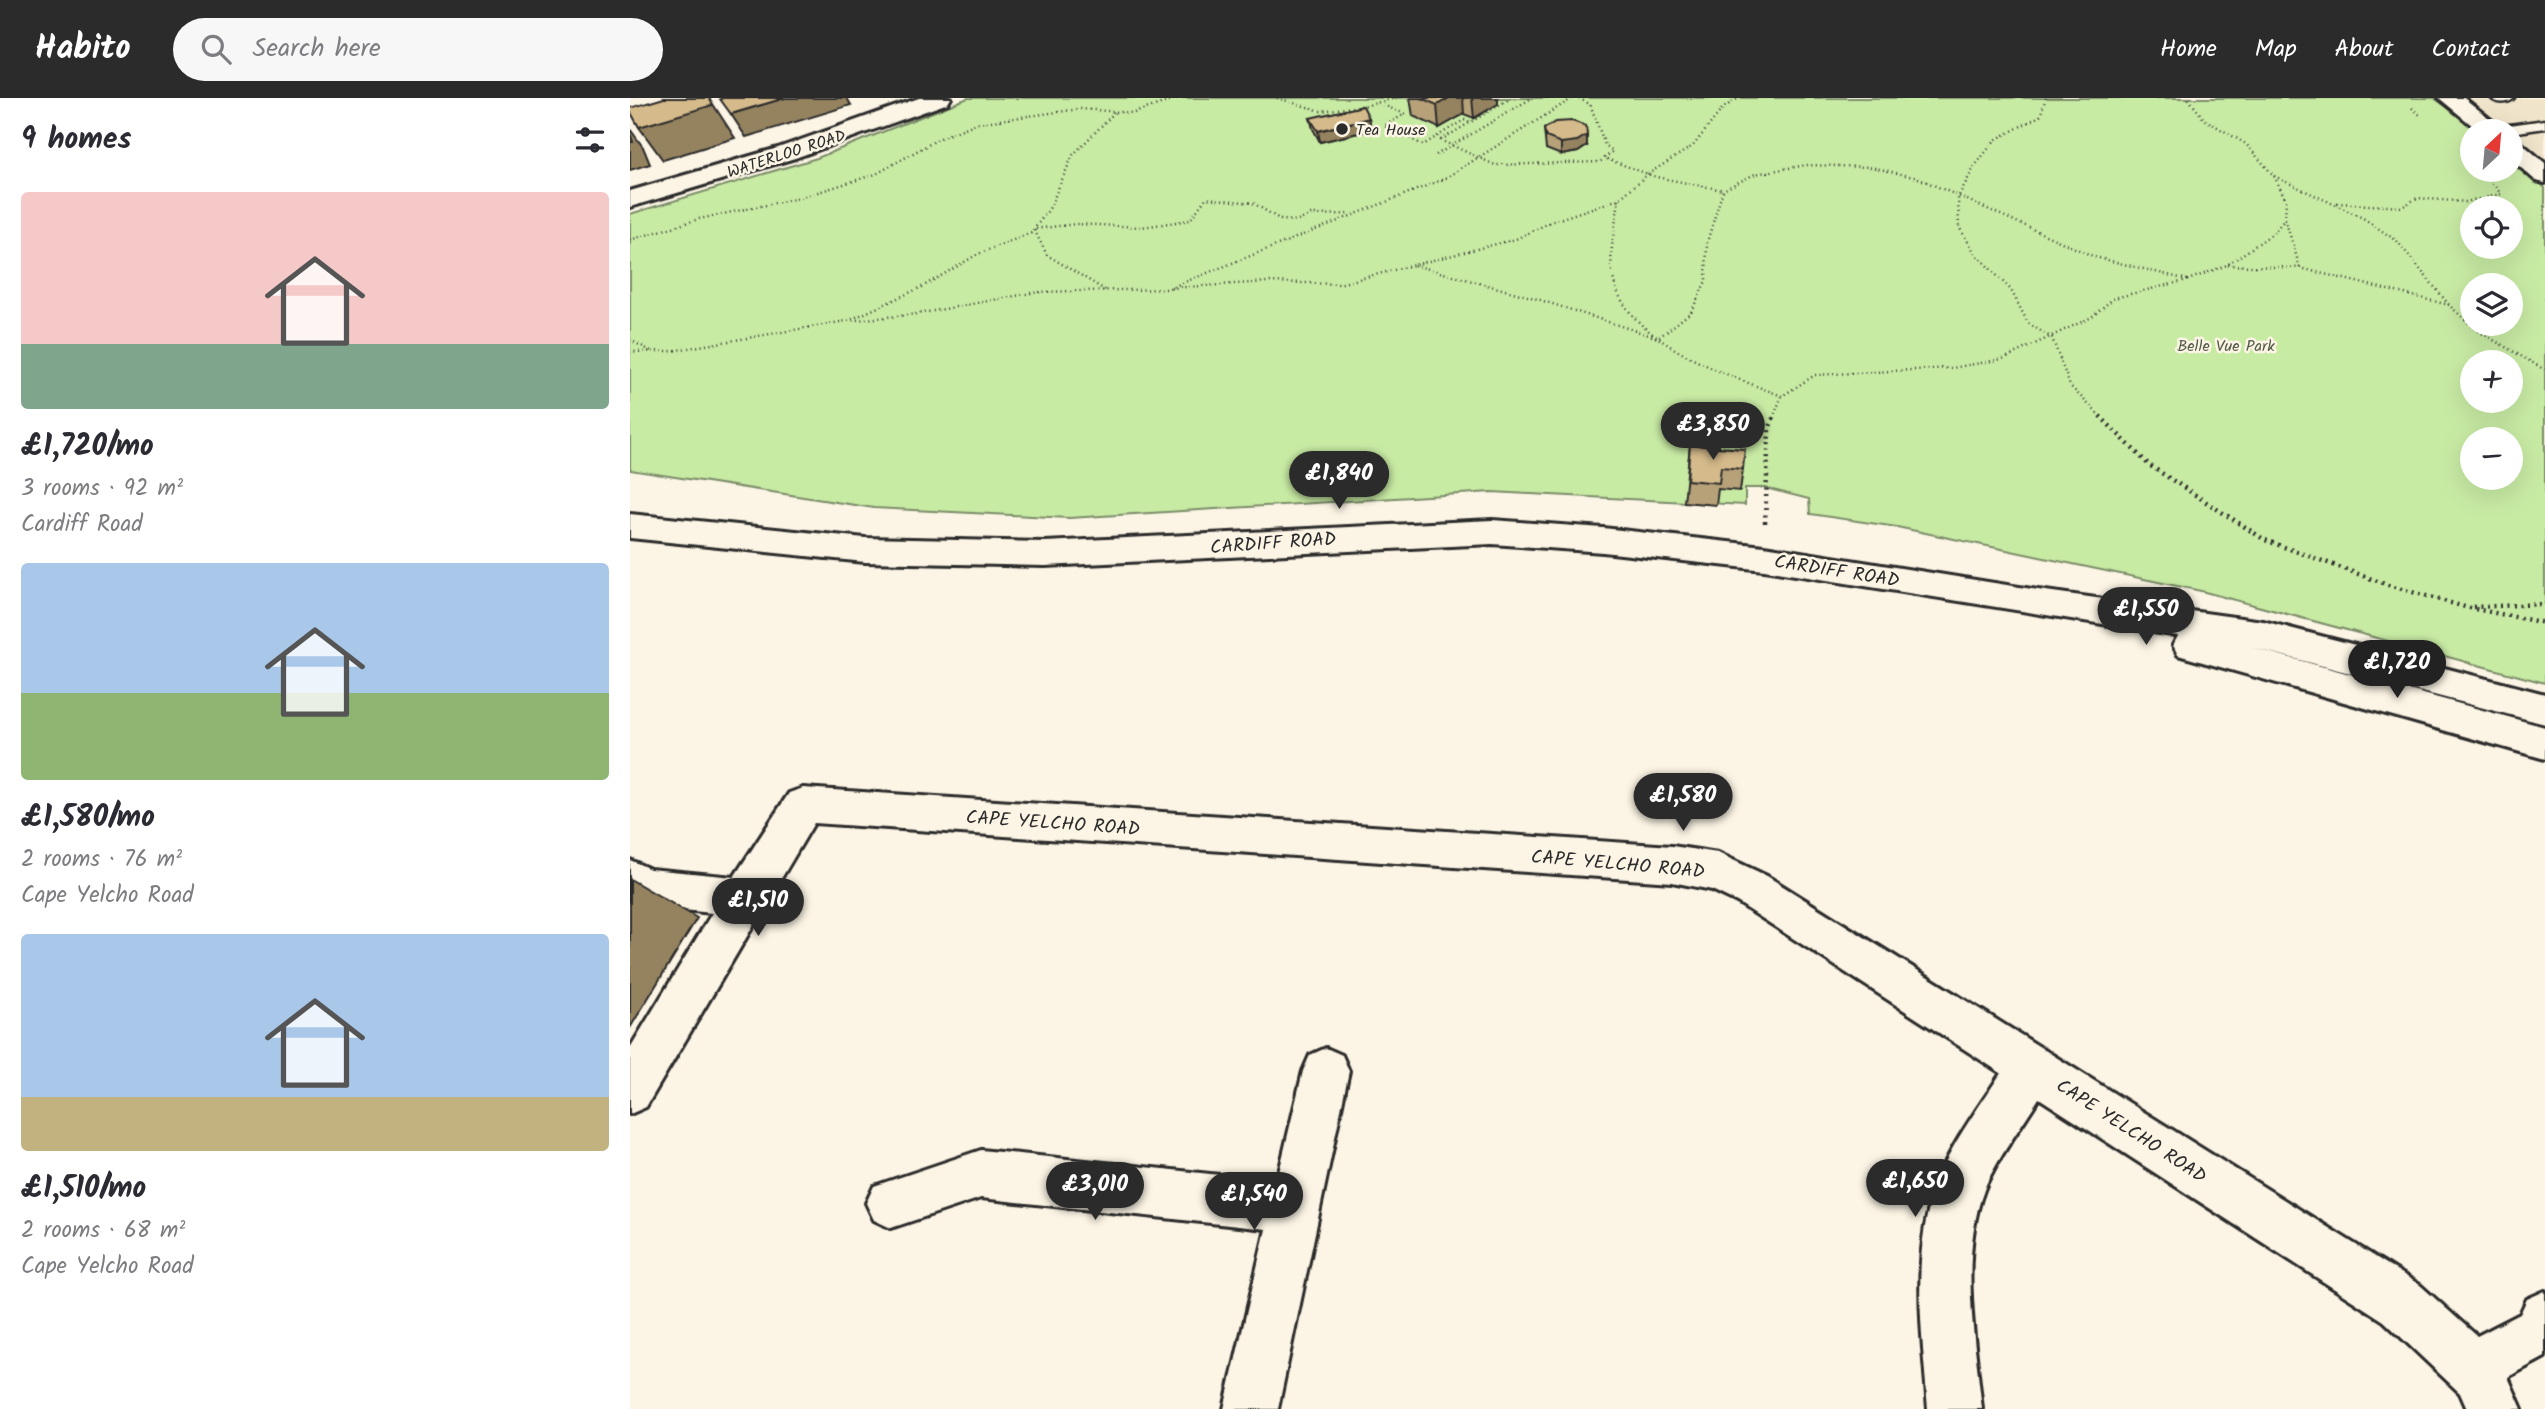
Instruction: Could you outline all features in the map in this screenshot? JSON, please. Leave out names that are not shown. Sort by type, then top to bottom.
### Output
[{"type":"main road","name":"WATERLOO ROAD","points":[[630,199],[712,177],[869,126],[940,98]]},
{"type":"main road","points":[[2450,98],[2478,119]]},
{"type":"main road","points":[[2524,157],[2545,176]]},
{"type":"main road","name":"CARDIFF ROAD","points":[[630,526],[865,550],[1045,554],[1492,532],[1603,540],[1764,558],[2038,603],[2263,635],[2545,709]]},
{"type":"main road","name":"CARDIFF ROAD","points":[[2038,603],[2545,743]]},
{"type":"main road","name":"CAPE YELCHO ROAD","points":[[630,1091],[803,805],[1672,864],[1718,872],[1752,889],[2402,1303],[2483,1388]]},
{"type":"main road","points":[[630,879],[645,887],[745,897]]},
{"type":"main road","points":[[1955,1409],[1946,1304],[1947,1236],[1962,1180],[2032,1066]]},
{"type":"main road","points":[[1251,1409],[1326,1071]]},
{"type":"main road","points":[[891,1203],[981,1174],[1296,1208]]},
{"type":"main road","points":[[2483,1388],[2542,1331],[2545,1317]]},
{"type":"lane","points":[[2497,98],[2508,98]]},
{"type":"lane","points":[[2524,127],[2545,124]]},
{"type":"path","points":[[630,240],[698,219],[799,198],[876,174],[940,138],[976,123],[1080,109],[1133,113],[1178,98]]},
{"type":"path","points":[[1277,98],[1317,112],[1367,104],[1383,105],[1405,114],[1384,126],[1423,145],[1464,120],[1471,122]]},
{"type":"path","points":[[1383,105],[1396,98]]},
{"type":"path","points":[[1511,98],[1440,140],[1495,165],[1591,164],[1607,159],[1648,174],[1723,191],[1755,174],[1807,165],[1871,167],[1917,178],[2095,257],[2188,280]]},
{"type":"path","points":[[1436,155],[1532,98]]},
{"type":"path","points":[[1167,289],[1444,179],[1575,98],[1590,104],[1605,145],[1612,151],[1607,159]]},
{"type":"path","points":[[630,352],[671,351],[846,321],[917,314],[1037,292],[1167,289],[1268,282],[1339,284],[1516,239],[1553,221],[1619,199],[1648,174],[1693,146],[1723,108],[1739,98]]},
{"type":"path","points":[[2046,98],[2040,116],[1995,140],[1975,166],[1958,197],[1959,227],[1975,253],[2011,290],[2028,323],[2052,338],[2070,386],[2149,465],[2265,540],[2391,586],[2465,607],[2545,623]]},
{"type":"path","points":[[2188,98],[2204,119],[2246,144],[2274,176],[2286,200],[2285,219],[2300,268]]},
{"type":"path","points":[[846,321],[922,287],[978,254],[1031,233],[1049,209],[1073,155],[1115,111]]},
{"type":"path","points":[[2274,176],[2363,218],[2397,241],[2450,306],[2478,331],[2545,370]]},
{"type":"path","points":[[2331,203],[2402,206],[2417,198],[2466,202],[2501,194],[2492,182]]},
{"type":"path","points":[[1658,338],[1690,312],[1706,281],[1707,242],[1723,191]]},
{"type":"path","points":[[1034,229],[1076,224],[1142,227],[1190,220],[1206,198],[1254,203],[1281,220],[1298,221],[1311,215],[1353,214]]},
{"type":"path","points":[[1619,199],[1612,254],[1615,286],[1629,315],[1658,338]]},
{"type":"path","points":[[1764,558],[1769,429],[1782,397],[1815,375],[1952,368],[2003,359],[2090,318],[2115,298],[2188,280],[2227,265],[2272,234],[2285,219]]},
{"type":"path","points":[[1034,229],[1047,255],[1105,290]]},
{"type":"path","points":[[1414,265],[1531,297],[1658,338],[1782,397]]},
{"type":"path","points":[[2227,265],[2300,268],[2450,306]]},
{"type":"path","points":[[630,340],[651,352]]},
{"type":"path","points":[[2465,607],[2545,604]]},
{"type":"shaded area","points":[[2449,98],[2545,98],[2545,176],[2524,157],[2524,119],[2477,119]]},
{"type":"green space","name":"Belle Vue Park","points":[[968,98],[2434,98],[2464,119],[2460,119],[2460,182],[2524,182],[2524,167],[2545,188],[2545,683],[2201,591],[1897,527],[1810,514],[1809,499],[1765,488],[1745,488],[1745,505],[1492,492],[1069,518],[874,508],[630,470],[630,214],[817,158]]},
{"type":"building","points":[[664,98],[709,98],[713,105],[639,127],[630,108]]},
{"type":"building","points":[[785,98],[731,114],[720,99]]},
{"type":"building","points":[[1421,98],[1449,98],[1437,105]]},
{"type":"building","points":[[1363,106],[1369,118],[1318,131],[1310,118]]},
{"type":"building","points":[[1572,121],[1586,126],[1587,135],[1577,141],[1561,143],[1546,137],[1544,129],[1555,122]]},
{"type":"building","points":[[1690,445],[1745,449],[1743,469],[1721,467],[1719,483],[1687,480]]},
{"type":"place","name":"Tea House","points":[[1342,129]]}]
